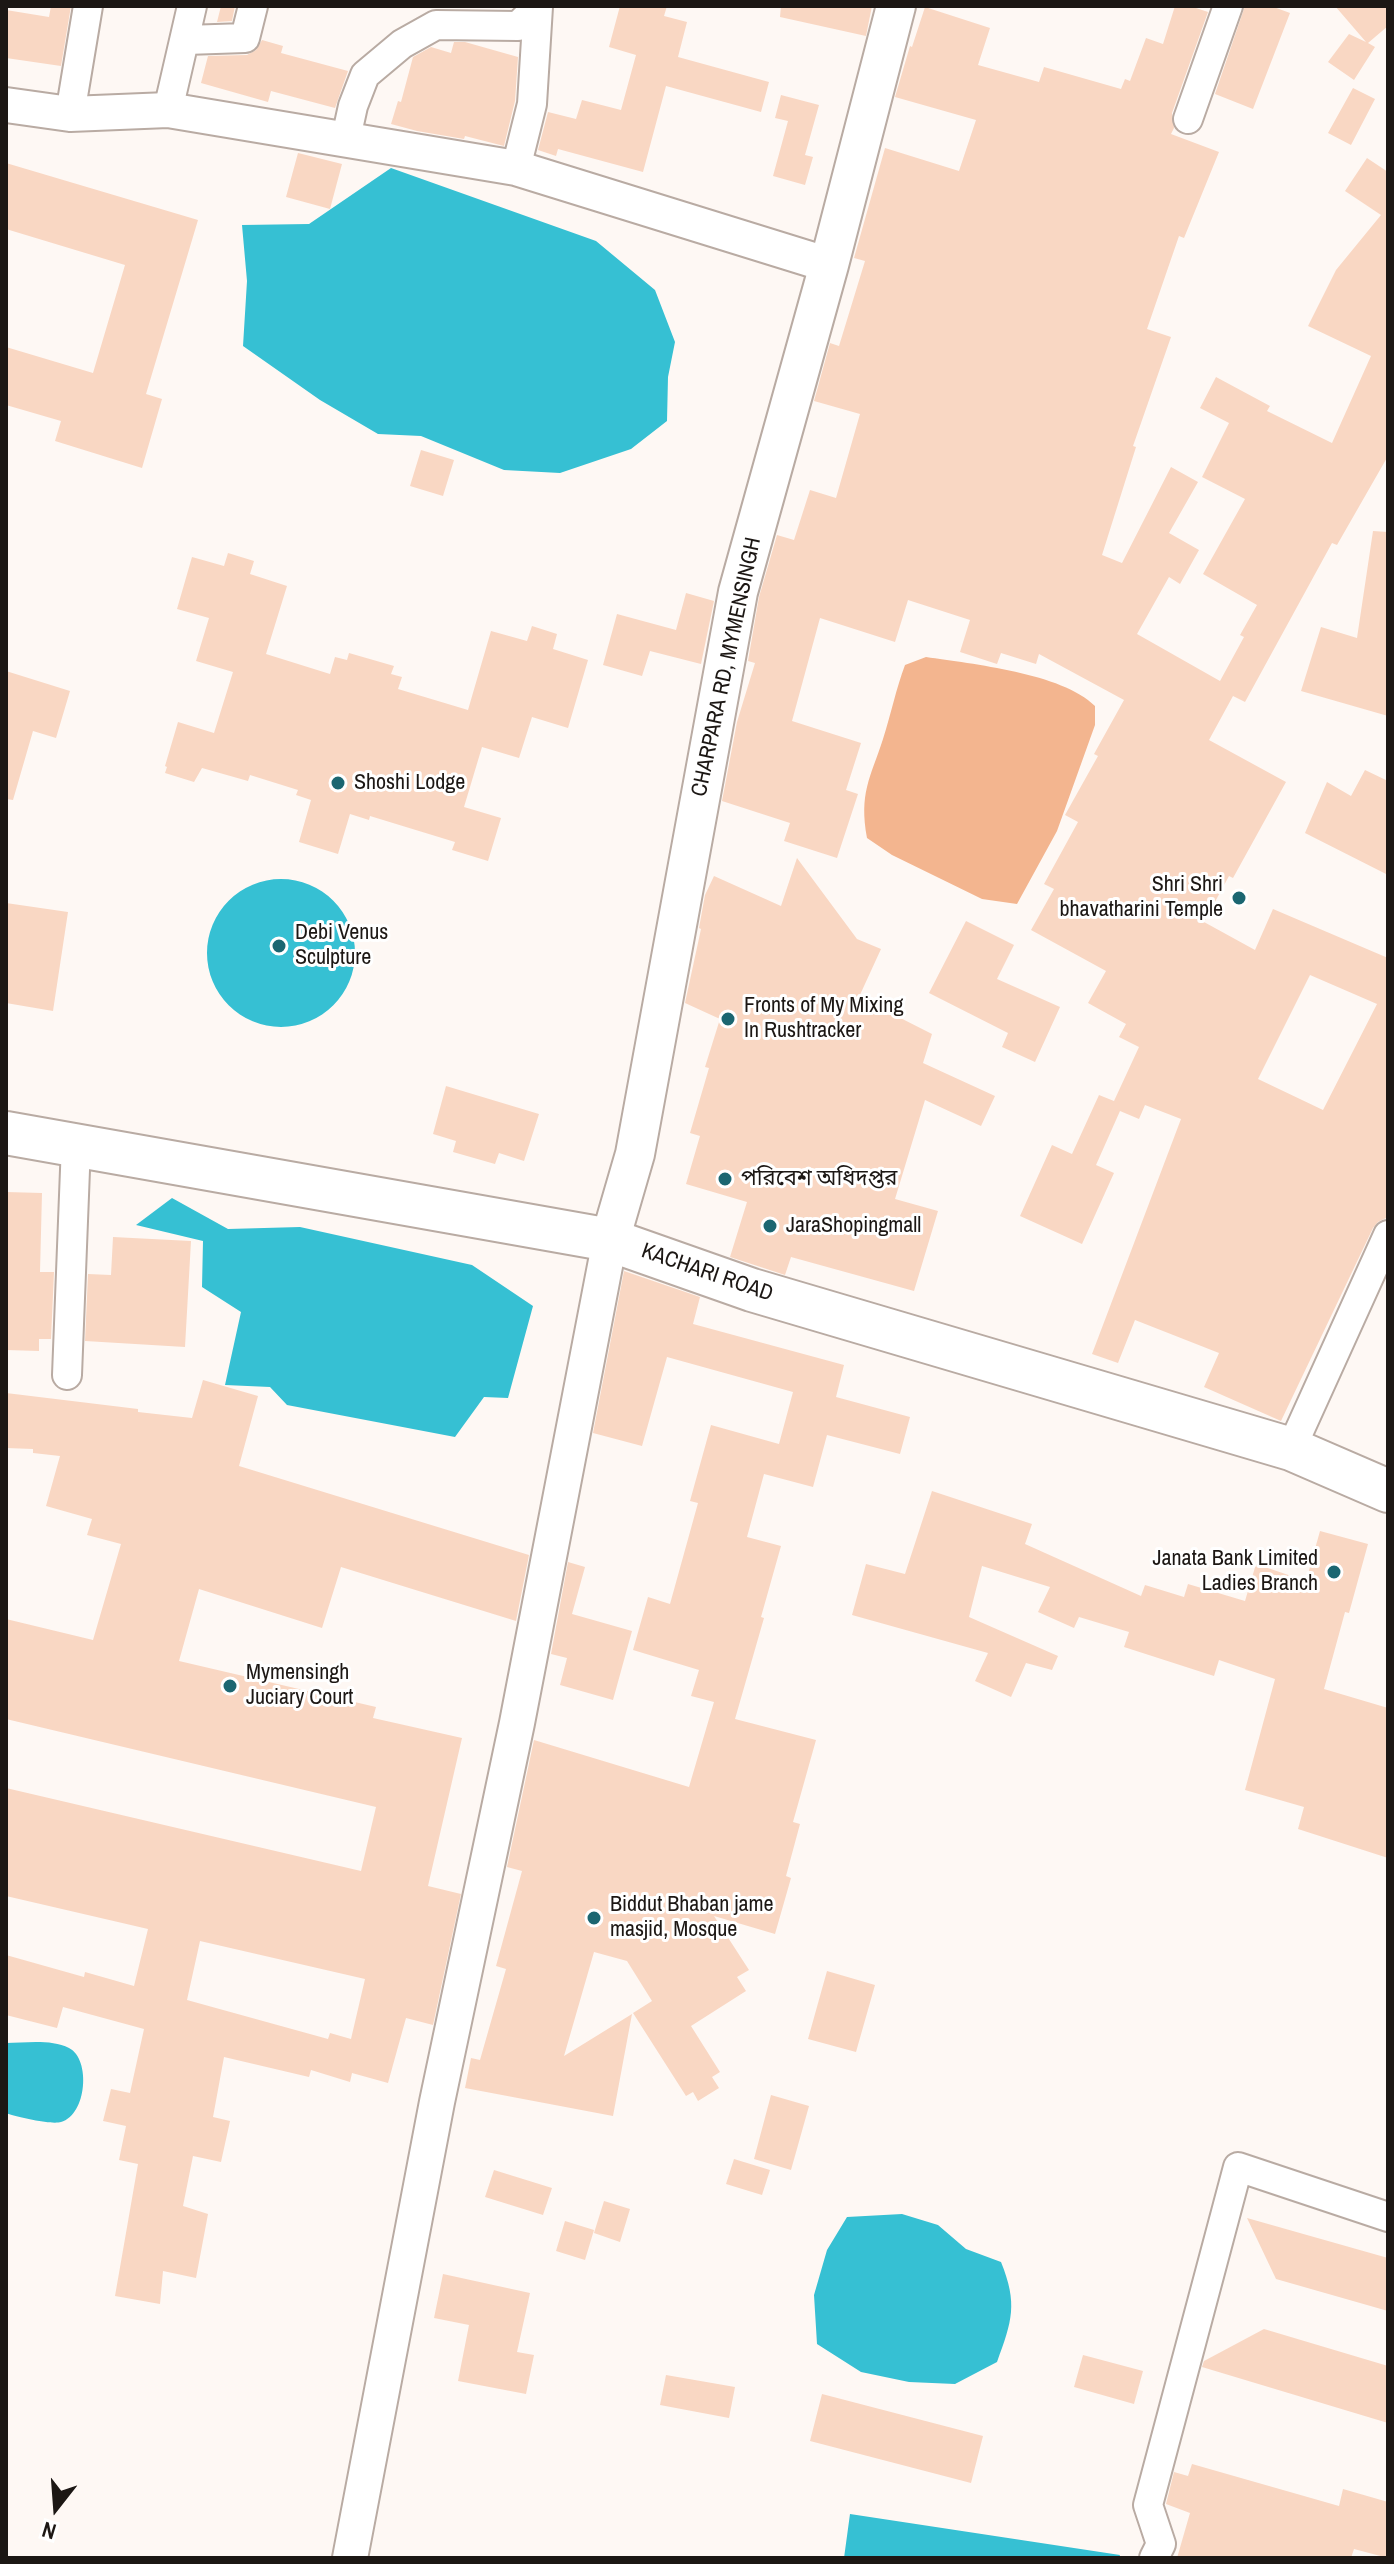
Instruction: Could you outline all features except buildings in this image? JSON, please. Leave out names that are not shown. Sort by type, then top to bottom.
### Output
[{"type":"main road","name":"CHARPARA RD, MYMENSINGH","points":[[610,1240],[635,1154],[738,592],[829,265],[896,6]]},
{"type":"main road","name":"KACHARI ROAD","points":[[6,1133],[610,1240],[752,1290],[1291,1449],[1388,1491]]},
{"type":"street","points":[[70,114],[88,6]]},
{"type":"street","points":[[168,110],[192,6]]},
{"type":"street","points":[[186,40],[245,38],[253,6]]},
{"type":"street","points":[[516,168],[532,104],[538,6]]},
{"type":"street","points":[[346,138],[353,106],[365,75],[402,44],[436,25],[518,26],[538,6]]},
{"type":"street","points":[[1188,119],[1228,6]]},
{"type":"street","points":[[6,105],[70,114],[168,110],[516,168],[829,265]]},
{"type":"street","points":[[67,1375],[76,1144]]},
{"type":"street","points":[[1291,1449],[1388,1235]]},
{"type":"street","points":[[350,2558],[437,2102],[517,1723],[610,1240]]},
{"type":"street","points":[[1154,2558],[1161,2544],[1148,2505],[1238,2167],[1388,2217]]},
{"type":"shaded area","points":[[926,657],[1039,678],[1061,685],[1095,706],[1095,725],[1057,831],[1017,904],[982,899],[892,855],[867,838],[864,809],[867,787],[902,674],[905,665]]},
{"type":"water","points":[[391,168],[596,241],[655,290],[675,342],[668,377],[667,421],[631,449],[560,473],[504,470],[421,436],[378,434],[320,400],[243,346],[247,281],[242,225],[309,224]]},
{"type":"water","points":[[281,879],[309,884],[334,900],[350,925],[355,953],[350,981],[334,1006],[309,1022],[281,1027],[253,1022],[228,1006],[212,981],[207,953],[212,925],[228,900],[253,884]]},
{"type":"water","points":[[172,1198],[228,1229],[300,1227],[472,1265],[533,1306],[508,1398],[484,1397],[455,1437],[287,1405],[270,1387],[225,1385],[241,1312],[202,1287],[203,1241],[136,1225]]},
{"type":"water","points":[[6,2043],[54,2043],[76,2054],[81,2063],[83,2086],[81,2098],[70,2117],[61,2122],[50,2122],[6,2113]]},
{"type":"water","points":[[902,2214],[938,2225],[966,2249],[1001,2262],[1006,2277],[1011,2312],[997,2362],[955,2384],[909,2382],[861,2372],[817,2344],[814,2295],[827,2250],[847,2217]]},
{"type":"water","points":[[850,2514],[1120,2555],[1119,2558],[844,2558]]},
{"type":"place","name":"Shoshi Lodge","points":[[338,783]]},
{"type":"place","name":"Shri Shri bhavatharini Temple","points":[[1239,898]]},
{"type":"place","name":"Debi Venus Sculpture","points":[[279,946]]},
{"type":"place","name":"Fronts of My Mixing In Rushtracker","points":[[728,1019]]},
{"type":"place","name":"পরিবেশ অধিদপ্তর","points":[[725,1179]]},
{"type":"place","name":"JaraShopingmall","points":[[770,1226]]},
{"type":"place","name":"Janata Bank Limited Ladies Branch","points":[[1334,1572]]},
{"type":"place","name":"Mymensingh Juciary Court","points":[[230,1686]]},
{"type":"place","name":"Biddut Bhaban jame masjid, Mosque","points":[[594,1918]]}]
